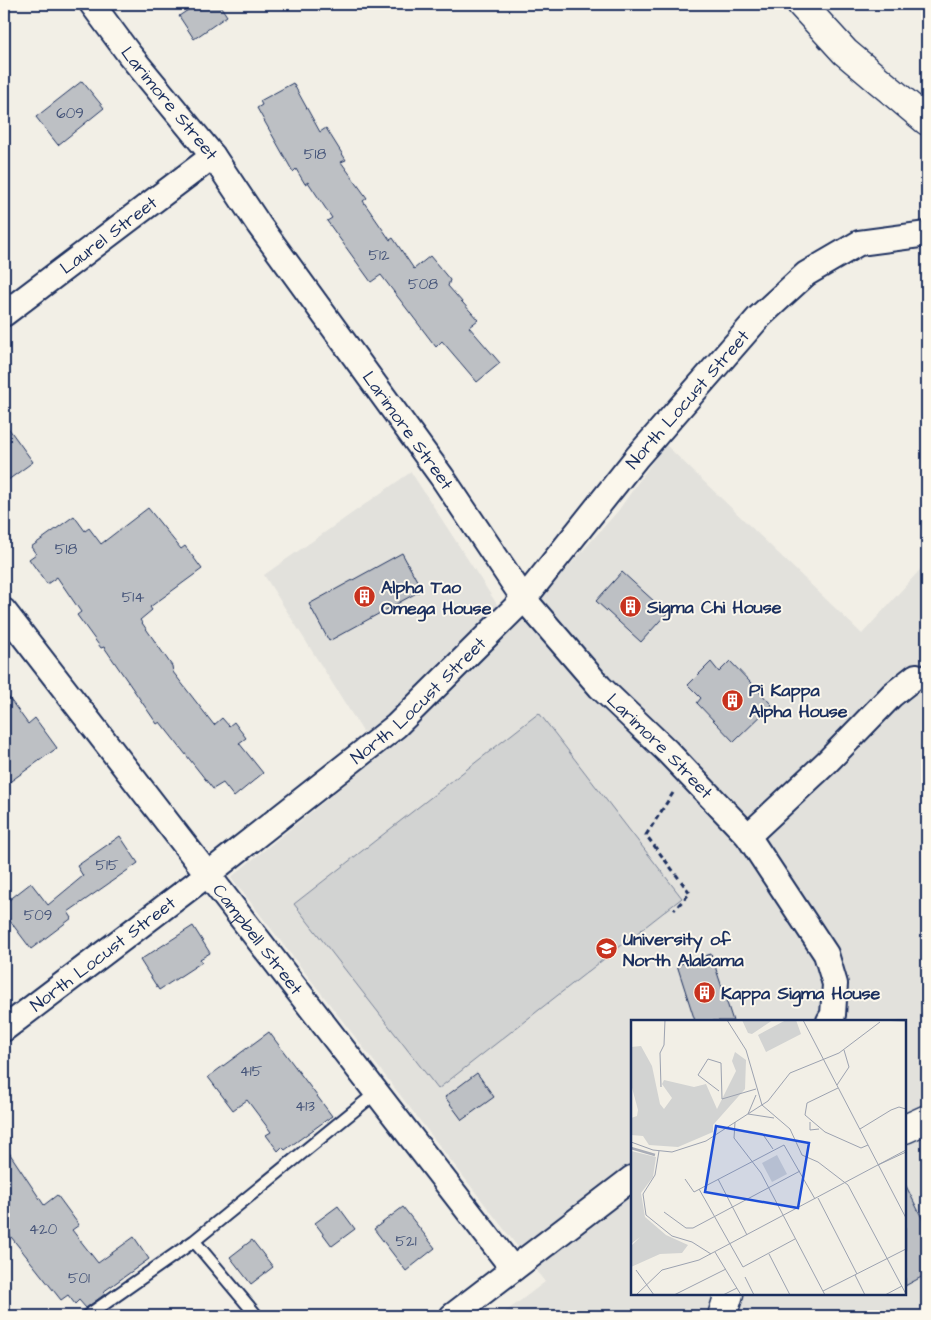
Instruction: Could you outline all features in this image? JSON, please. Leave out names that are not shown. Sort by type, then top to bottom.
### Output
[{"type":"street","name":"Larimore Street","points":[[92,4],[129,54],[213,156],[259,226],[442,477],[524,599],[600,686],[667,751],[748,836],[826,954],[835,984],[833,1015],[830,1020]]},
{"type":"street","points":[[801,4],[845,52],[927,122]]},
{"type":"street","name":"Laurel Street","points":[[4,314],[213,156]]},
{"type":"street","name":"North Locust Street","points":[[4,1028],[208,874],[298,801],[396,726],[524,599],[637,457],[766,311],[806,274],[859,243],[927,234]]},
{"type":"street","name":"Campbell Street","points":[[4,610],[513,1269]]},
{"type":"street","points":[[748,836],[827,762],[892,695],[916,676]]},
{"type":"street","points":[[906,1129],[927,1120]]},
{"type":"street","points":[[452,1316],[631,1179]]},
{"type":"street","points":[[722,1316],[729,1295]]},
{"type":"lane","points":[[87,1316],[194,1241],[376,1092]]},
{"type":"lane","points":[[194,1241],[257,1316]]},
{"type":"path","points":[[674,790],[646,835],[690,893],[674,910]]},
{"type":"shaded area","name":"University of North Alabama","points":[[665,444],[862,634],[927,562],[927,1316],[500,1316],[545,1282],[231,877],[379,757],[264,575],[411,472],[513,629],[618,511]]},
{"type":"shaded area","points":[[539,713],[682,898],[438,1089],[294,904]]},
{"type":"building","points":[[197,4],[219,4],[227,16],[194,39],[179,16]]},
{"type":"building","points":[[82,81],[104,108],[58,145],[36,117]]},
{"type":"building","points":[[293,83],[320,132],[326,128],[346,160],[341,162],[367,198],[363,201],[390,240],[393,238],[414,269],[430,256],[450,280],[448,286],[478,320],[469,327],[500,363],[477,382],[442,341],[436,347],[381,275],[371,282],[327,221],[332,218],[308,182],[305,184],[296,169],[293,172],[257,108],[262,105],[260,101]]},
{"type":"building","points":[[4,422],[33,462],[4,483]]},
{"type":"building","points":[[148,508],[181,549],[185,546],[202,569],[150,607],[152,610],[140,620],[172,666],[173,672],[214,725],[222,718],[229,726],[234,722],[246,738],[239,743],[263,773],[234,797],[223,783],[213,789],[160,722],[157,724],[104,647],[101,648],[77,615],[81,612],[57,577],[47,584],[29,559],[36,554],[31,547],[74,516],[85,531],[89,528],[101,544]]},
{"type":"building","name":"Alpha Tao Omega House","points":[[402,553],[422,590],[329,641],[309,604]]},
{"type":"building","name":"Sigma Chi House","points":[[622,572],[667,613],[641,642],[596,601]]},
{"type":"building","name":"Pi Kappa Alpha House","points":[[730,661],[772,705],[734,742],[697,703],[701,698],[688,685],[711,662],[719,672]]},
{"type":"building","points":[[4,691],[28,724],[35,718],[57,748],[4,786]]},
{"type":"building","points":[[120,836],[138,863],[68,912],[72,918],[31,949],[4,913],[4,904],[31,883],[48,905],[83,876],[77,866]]},
{"type":"building","points":[[193,926],[210,953],[200,959],[202,962],[159,990],[140,960]]},
{"type":"building","name":"Kappa Sigma House","points":[[711,954],[733,1020],[695,1020],[677,965]]},
{"type":"building","points":[[269,1032],[332,1116],[285,1150],[282,1147],[278,1151],[266,1135],[271,1132],[247,1100],[233,1110],[208,1077]]},
{"type":"building","points":[[477,1073],[494,1097],[462,1120],[445,1097]]},
{"type":"building","points":[[4,1145],[44,1205],[57,1195],[79,1225],[72,1230],[98,1263],[134,1237],[149,1259],[103,1292],[105,1294],[86,1308],[79,1300],[75,1304],[68,1295],[61,1300],[4,1228]]},
{"type":"building","points":[[906,1186],[927,1228],[927,1274],[906,1285]]},
{"type":"building","points":[[338,1206],[355,1229],[332,1246],[315,1223]]},
{"type":"building","points":[[403,1207],[435,1248],[406,1271],[374,1229]]},
{"type":"building","points":[[252,1240],[273,1267],[251,1284],[230,1257]]},
{"type":"place","name":"Alpha Tao Omega House","points":[[365,597]]},
{"type":"place","name":"Sigma Chi House","points":[[631,607]]},
{"type":"place","name":"Pi Kappa Alpha House","points":[[733,700]]},
{"type":"place","name":"University of North Alabama","points":[[607,949]]},
{"type":"place","name":"Kappa Sigma House","points":[[705,993]]}]
